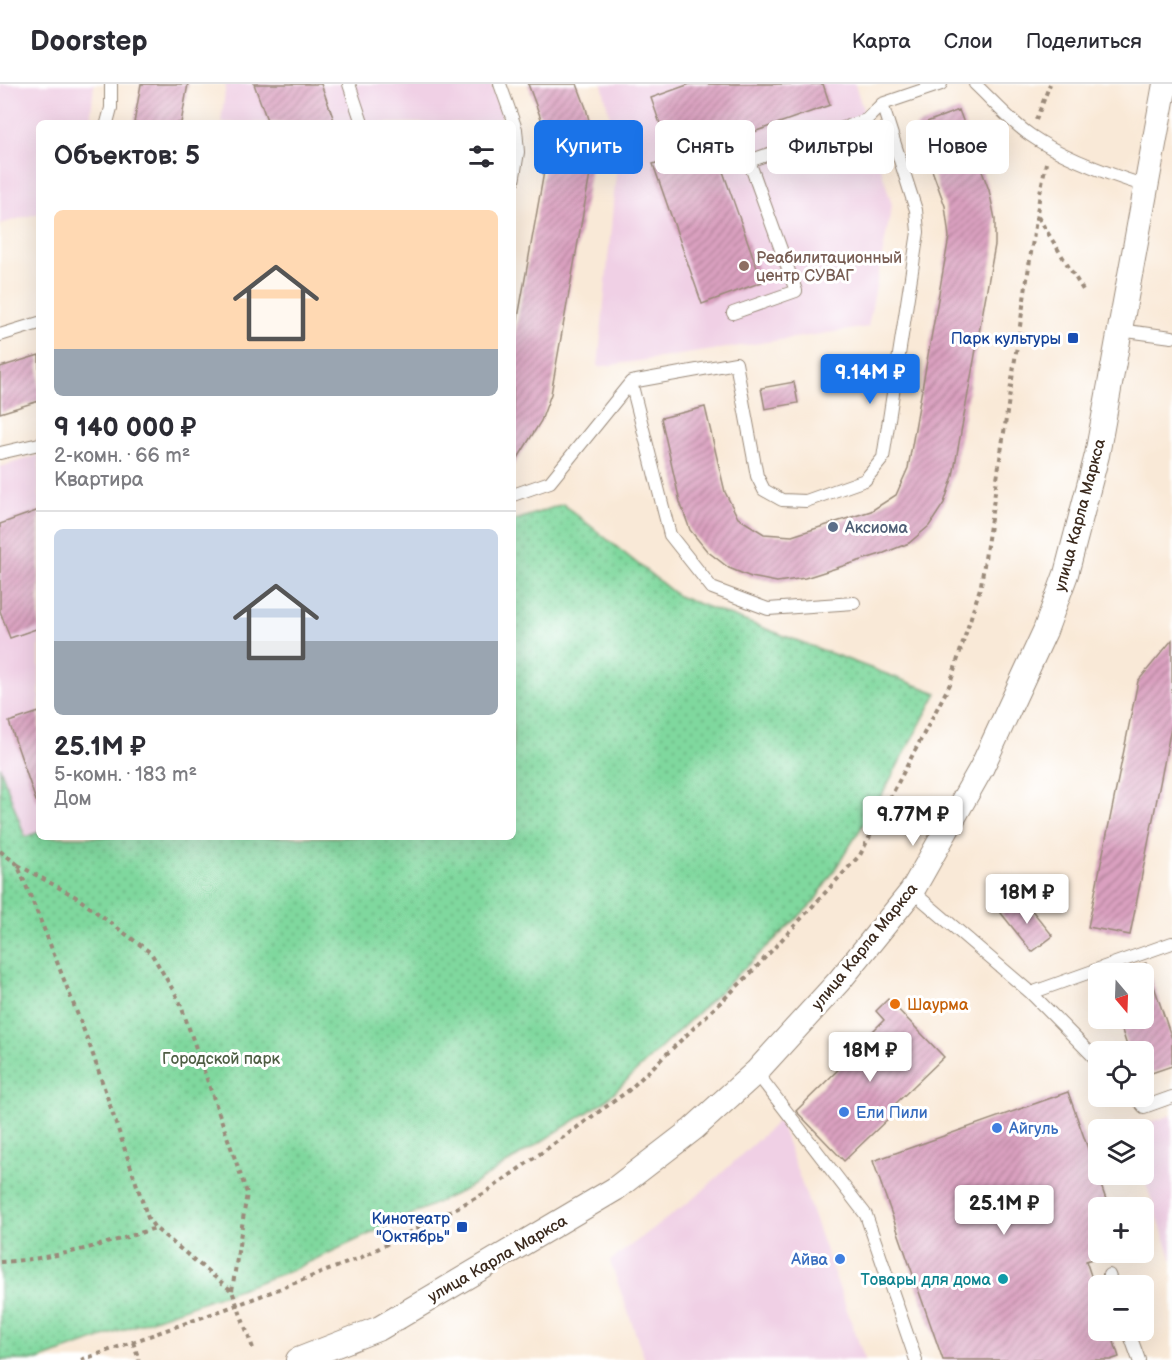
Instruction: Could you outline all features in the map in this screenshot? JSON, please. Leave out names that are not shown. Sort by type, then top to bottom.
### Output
[{"type":"street","name":"улица Карла Маркса","points":[[298,1360],[380,1328],[615,1189],[693,1129],[756,1072],[840,980],[912,891],[982,767],[1046,631],[1066,574],[1097,455],[1166,84]]},
{"type":"lane","points":[[108,120],[111,108],[111,84]]},
{"type":"lane","points":[[349,84],[361,120]]},
{"type":"lane","points":[[500,84],[513,120]]},
{"type":"lane","points":[[733,314],[796,291],[749,161],[866,120],[882,104],[941,84]]},
{"type":"lane","points":[[975,84],[1030,135],[1077,160],[1146,186]]},
{"type":"lane","points":[[516,494],[550,482],[631,382],[736,363],[757,476],[764,490],[782,500],[806,501],[865,480],[883,458],[918,232],[916,210],[882,104]]},
{"type":"lane","points":[[516,129],[518,152],[516,164]]},
{"type":"lane","points":[[0,335],[36,323]]},
{"type":"lane","points":[[1119,330],[1172,337]]},
{"type":"lane","points":[[631,382],[670,536],[712,588],[768,609],[854,603]]},
{"type":"lane","points":[[0,453],[36,445]]},
{"type":"lane","points":[[912,891],[1031,993],[1088,1051]]},
{"type":"lane","points":[[1031,993],[1172,943]]},
{"type":"lane","points":[[756,1072],[866,1215],[916,1360]]},
{"type":"lane","points":[[1154,1103],[1172,1097]]},
{"type":"lane","points":[[1132,1341],[1139,1360]]},
{"type":"path","points":[[81,1360],[237,1305],[360,1258],[485,1193],[628,1091],[749,975],[860,855],[950,684],[981,585],[1047,161]]},
{"type":"path","points":[[1037,216],[1083,290]]},
{"type":"path","points":[[0,851],[17,864],[76,897],[151,953],[178,1000],[247,1193],[232,1291],[254,1351]]},
{"type":"path","points":[[17,864],[90,1046],[148,1218],[155,1227],[232,1291]]},
{"type":"path","points":[[0,1262],[34,1260],[104,1245],[155,1227]]},
{"type":"path","points":[[133,1342],[139,1360]]},
{"type":"shaded area","points":[[0,84],[94,84],[90,120],[36,120],[36,214],[0,224]]},
{"type":"shaded area","points":[[226,84],[491,84],[502,116],[500,120],[221,120]]},
{"type":"shaded area","name":"Реабилитационный центр СУВАГ","points":[[602,84],[855,84],[866,120],[767,120],[767,174],[883,174],[892,205],[868,327],[598,367],[616,174],[643,174],[643,120],[610,120]]},
{"type":"shaded area","points":[[36,456],[36,833],[25,837],[0,767],[0,467]]},
{"type":"shaded area","points":[[1172,1115],[1172,1260],[1154,1207],[1154,1197],[1151,1197],[1146,1185],[1154,1185],[1154,1121]]},
{"type":"shaded area","points":[[779,1120],[865,1360],[645,1360],[610,1261],[698,1195]]},
{"type":"green space","name":"Городской парк","points":[[563,504],[678,596],[937,693],[879,800],[814,902],[604,1102],[466,1189],[290,1271],[38,1360],[0,1360],[0,767],[25,837],[36,833],[36,840],[516,840],[516,520]]},
{"type":"building","points":[[141,84],[188,84],[182,120],[135,120]]},
{"type":"building","points":[[254,84],[321,84],[334,120],[267,120]]},
{"type":"building","points":[[528,84],[577,84],[589,120],[542,120]]},
{"type":"building","points":[[690,84],[823,84],[830,105],[788,120],[767,120],[767,127],[755,132],[755,120],[659,120],[651,98]]},
{"type":"building","points":[[959,110],[963,120],[932,120]]},
{"type":"building","points":[[544,174],[590,174],[551,394],[541,421],[516,461],[516,329]]},
{"type":"building","points":[[656,174],[724,174],[762,282],[702,304]]},
{"type":"building","points":[[933,174],[983,174],[995,219],[995,245],[953,476],[944,503],[929,526],[909,543],[805,578],[777,582],[751,577],[729,568],[707,551],[690,530],[680,502],[661,418],[705,407],[725,492],[738,518],[764,534],[792,536],[871,511],[896,495],[908,468],[949,237],[945,206]]},
{"type":"building","points":[[36,356],[36,402],[0,413],[0,367]]},
{"type":"building","points":[[794,382],[798,403],[765,409],[761,388]]},
{"type":"building","points":[[36,511],[36,629],[10,638],[0,611],[0,524]]},
{"type":"building","points":[[1172,640],[1172,723],[1130,935],[1088,927],[1138,681]]},
{"type":"building","points":[[36,713],[36,801],[9,722]]},
{"type":"building","points":[[1021,897],[1053,936],[1032,952],[1001,913]]},
{"type":"building","points":[[1154,986],[1172,1039],[1172,1066],[1154,1072],[1154,1041],[1125,1041],[1122,1029],[1154,1029]]},
{"type":"building","points":[[888,999],[944,1057],[890,1109],[894,1113],[844,1161],[796,1111],[849,1059],[847,1057],[884,1020],[876,1011]]},
{"type":"building","points":[[1068,1092],[1088,1149],[1088,1185],[1101,1185],[1105,1197],[1088,1197],[1088,1260],[1086,1261],[1091,1275],[1088,1275],[1088,1341],[1114,1341],[1119,1357],[1110,1360],[943,1360],[873,1161]]},
{"type":"place","name":"Реабилитационный центр СУВАГ","points":[[744,266]]},
{"type":"place","name":"Парк культуры","points":[[1073,338]]},
{"type":"place","name":"Аксиома","points":[[833,527]]},
{"type":"place","name":"Шаурма","points":[[895,1004]]},
{"type":"place","name":"Ели Пили","points":[[844,1112]]},
{"type":"place","name":"Айгуль","points":[[997,1128]]},
{"type":"place","name":"Кинотеатр \"Октябрь\"","points":[[462,1227]]},
{"type":"place","name":"Айва","points":[[840,1259]]},
{"type":"place","name":"Товары для дома","points":[[1003,1279]]}]
